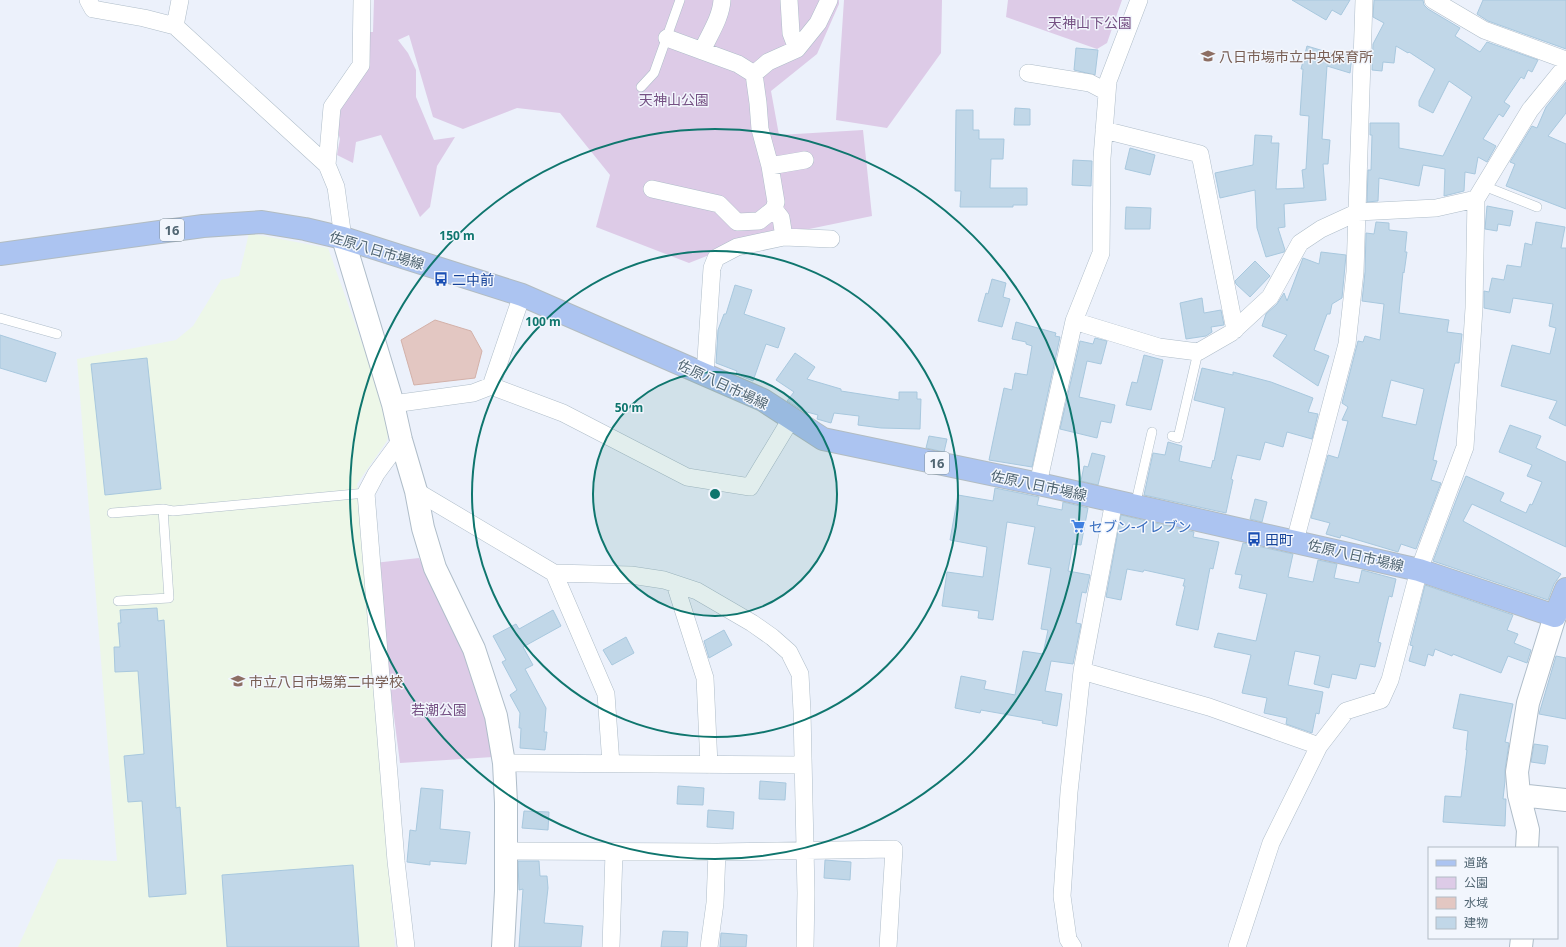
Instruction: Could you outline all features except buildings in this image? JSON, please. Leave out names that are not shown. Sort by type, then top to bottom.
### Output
[{"type":"main road","name":"佐原八日市場線","points":[[0,254],[203,226],[262,222],[305,229],[344,238],[522,295],[763,400],[823,439],[1135,506],[1270,530],[1294,541],[1419,570],[1556,616]]},
{"type":"main road","points":[[1556,616],[1566,589]]},
{"type":"street","points":[[88,0],[93,9],[144,18],[175,26],[327,165],[336,187],[344,238],[393,404],[401,440],[416,491],[423,528],[435,568],[474,649],[496,716],[504,763],[506,891],[503,947]]},
{"type":"street","points":[[175,26],[180,0]]},
{"type":"street","points":[[327,165],[332,107],[361,65],[362,0]]},
{"type":"street","points":[[702,51],[722,6],[722,0]]},
{"type":"street","points":[[789,0],[791,33],[797,49]]},
{"type":"street","points":[[754,74],[768,62],[797,49],[818,23],[829,0]]},
{"type":"street","points":[[1038,484],[1074,321],[1101,253],[1102,158],[1108,81],[1139,0]]},
{"type":"street","points":[[1294,541],[1347,344],[1355,272],[1358,212],[1364,0]]},
{"type":"street","points":[[1433,0],[1484,30],[1566,60]]},
{"type":"street","points":[[667,38],[738,64],[754,74]]},
{"type":"street","points":[[1236,947],[1271,843],[1319,746],[1346,711],[1381,700],[1390,680],[1419,570],[1465,447],[1480,192],[1530,110],[1566,66]]},
{"type":"street","points":[[1028,73],[1090,83],[1107,92]]},
{"type":"street","points":[[652,188],[719,204],[737,222],[759,221],[774,209],[776,202],[770,166],[760,129],[754,74]]},
{"type":"street","points":[[1104,130],[1200,154],[1235,330]]},
{"type":"street","points":[[770,166],[805,160]]},
{"type":"street","points":[[1074,321],[1159,347],[1198,352],[1231,334],[1270,297],[1300,243],[1321,229],[1358,212],[1436,208],[1480,192]]},
{"type":"street","points":[[774,209],[781,218],[784,237]]},
{"type":"street","points":[[705,374],[712,268],[716,258],[737,247],[784,237],[831,239]]},
{"type":"street","points":[[491,386],[522,295]]},
{"type":"street","points":[[393,404],[473,393],[491,386],[563,413],[687,477],[750,487],[791,419]]},
{"type":"street","points":[[401,440],[376,474],[366,493],[396,861],[406,947]]},
{"type":"street","points":[[416,491],[554,573],[631,576],[664,580],[697,590],[772,636],[789,652],[800,674],[803,765],[805,947]]},
{"type":"street","points":[[1073,947],[1068,939],[1062,896],[1069,792],[1082,671],[1114,501]]},
{"type":"street","points":[[554,573],[606,694],[611,764]]},
{"type":"street","points":[[675,584],[705,678],[709,765]]},
{"type":"street","points":[[1527,847],[1528,830],[1520,796],[1517,772],[1528,703],[1556,616]]},
{"type":"street","points":[[1082,671],[1209,707],[1319,746]]},
{"type":"street","points":[[504,763],[803,765]]},
{"type":"street","points":[[1520,796],[1566,800]]},
{"type":"street","points":[[506,851],[717,852],[894,849],[888,947]]},
{"type":"street","points":[[611,947],[614,852]]},
{"type":"street","points":[[709,947],[715,903],[717,852]]},
{"type":"lane","points":[[640,87],[654,73],[680,0]]},
{"type":"lane","points":[[1480,192],[1537,207]]},
{"type":"lane","points":[[0,318],[57,334]]},
{"type":"lane","points":[[1172,436],[1178,438],[1198,352]]},
{"type":"lane","points":[[1135,506],[1152,432]]},
{"type":"lane","points":[[112,513],[163,509],[172,511],[366,493]]},
{"type":"lane","points":[[118,601],[169,598],[163,509]]},
{"type":"shaded area","name":"市立八日市場第二中学校","points":[[249,233],[328,248],[390,421],[387,441],[357,484],[360,503],[395,947],[18,947],[58,859],[117,861],[77,359],[176,340],[193,326],[221,280],[239,276]]},
{"type":"green space","name":"天神山公園","points":[[374,0],[839,0],[839,4],[817,54],[771,91],[779,135],[863,130],[872,216],[737,244],[689,263],[596,227],[610,175],[560,113],[517,108],[463,129],[433,117],[409,35],[398,40],[408,53],[416,70],[416,97],[434,140],[455,137],[437,166],[430,207],[420,217],[381,135],[356,142],[353,163],[337,155],[340,139],[335,122],[370,32],[373,32]]},
{"type":"green space","points":[[844,0],[942,0],[941,53],[887,128],[836,120]]},
{"type":"green space","name":"天神山下公園","points":[[1008,0],[1122,0],[1107,43],[1097,49],[1006,17]]},
{"type":"green space","name":"若潮公園","points":[[419,558],[484,697],[493,757],[400,763],[374,563]]},
{"type":"water","points":[[435,320],[471,331],[482,351],[475,378],[414,385],[401,340]]},
{"type":"place","name":"八日市場市立中央保育所","points":[[1208,56]]},
{"type":"place","name":"二中前","points":[[441,279]]},
{"type":"place","name":"セブン-イレブン","points":[[1078,526]]},
{"type":"place","name":"田町","points":[[1254,539]]},
{"type":"place","name":"市立八日市場第二中学校","points":[[238,681]]}]
